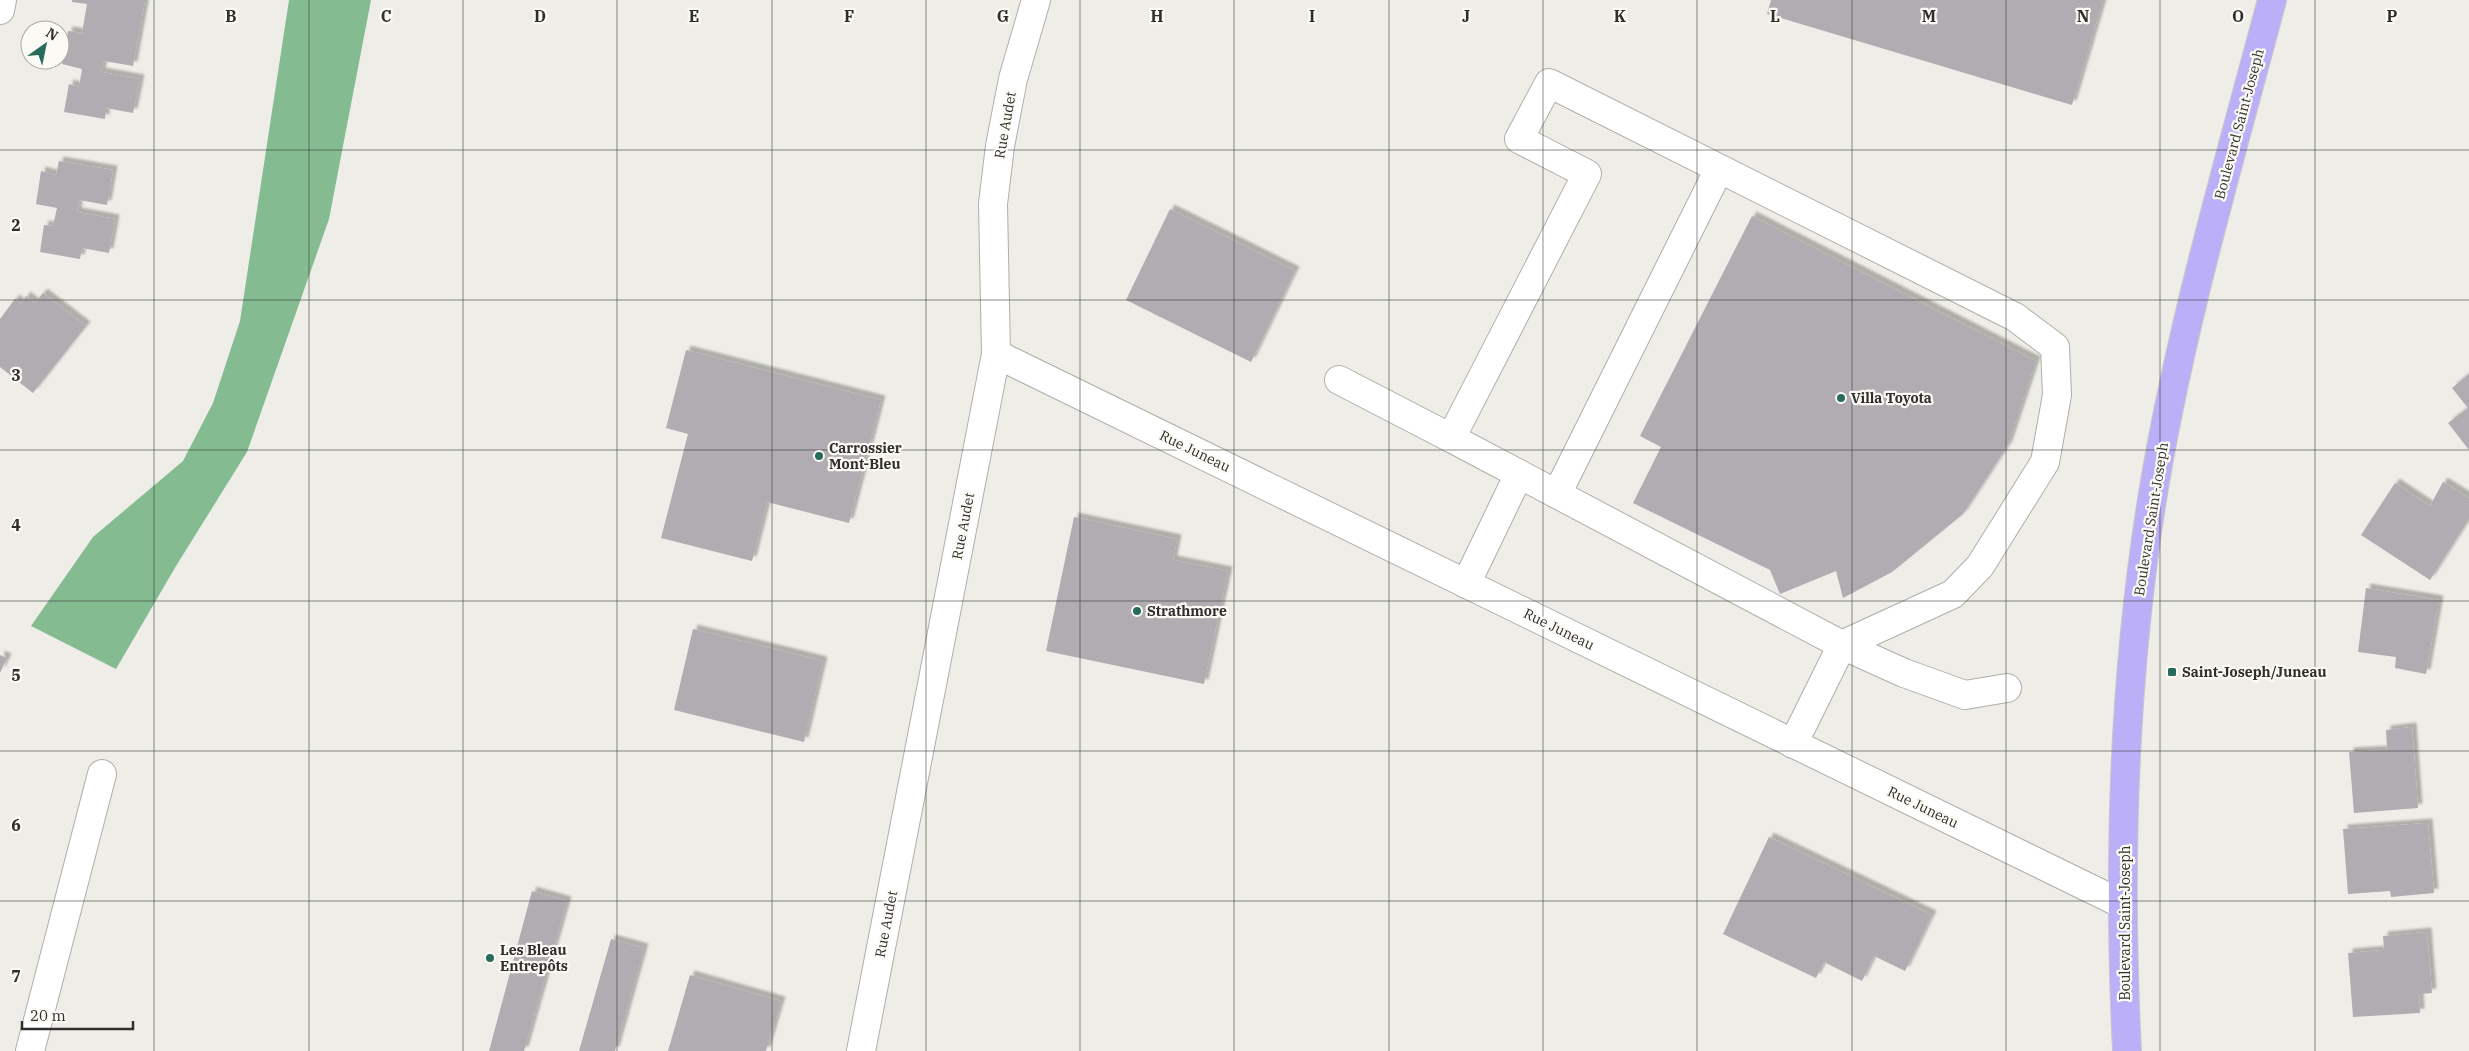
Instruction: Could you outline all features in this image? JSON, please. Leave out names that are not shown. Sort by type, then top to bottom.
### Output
[{"type":"main road","name":"Boulevard Saint-Joseph","points":[[2128,1051],[2122,904],[2132,675],[2140,583],[2152,503],[2184,345],[2227,168],[2272,0]]},
{"type":"street","points":[[0,10],[2,0]]},
{"type":"street","name":"Rue Audet","points":[[862,1051],[996,354],[994,204],[1000,146],[1013,80],[1036,0]]},
{"type":"street","points":[[1451,438],[1587,174],[1519,139],[1549,83],[2015,317],[2055,347],[2057,395],[2045,462],[1980,566],[1953,594],[1842,645],[1793,744]]},
{"type":"street","points":[[1557,494],[1720,168]]},
{"type":"street","name":"Rue Juneau","points":[[996,354],[2122,904]]},
{"type":"street","points":[[1339,380],[1842,645],[1904,673],[1965,695],[2007,688]]},
{"type":"street","points":[[1466,584],[1519,474]]},
{"type":"street","points":[[30,1051],[102,774]]},
{"type":"green space","points":[[289,0],[371,0],[329,219],[247,452],[176,566],[116,669],[31,626],[93,537],[183,461],[213,403],[240,321]]},
{"type":"building","points":[[72,0],[145,0],[133,66],[104,61],[101,72],[140,79],[133,113],[106,108],[105,119],[64,112],[69,84],[79,87],[82,69],[70,66],[70,31],[82,33],[87,4],[72,2]]},
{"type":"building","points":[[1771,0],[2103,0],[2072,105],[1767,14]]},
{"type":"building","points":[[59,161],[113,170],[107,205],[79,200],[77,212],[115,219],[109,253],[82,248],[80,259],[40,252],[44,225],[53,226],[57,208],[36,204],[41,171],[56,175]]},
{"type":"building","points":[[1170,209],[1295,271],[1251,362],[1126,300]]},
{"type":"building","name":"Villa Toyota","points":[[1752,216],[2036,361],[2008,445],[1963,514],[1892,572],[1843,598],[1836,571],[1780,594],[1770,570],[1633,503],[1661,447],[1640,436]]},
{"type":"building","points":[[43,293],[86,326],[33,393],[0,367],[0,319],[15,299],[21,304],[26,296],[35,303]]},
{"type":"building","points":[[686,350],[881,400],[849,523],[767,502],[752,561],[661,538],[688,434],[666,428]]},
{"type":"building","points":[[2469,374],[2469,450],[2448,423],[2468,408],[2452,388]]},
{"type":"building","points":[[2443,482],[2469,498],[2469,519],[2430,580],[2361,535],[2395,483],[2430,506]]},
{"type":"building","name":"Strathmore","points":[[1074,517],[1177,539],[1173,560],[1228,571],[1204,684],[1046,651]]},
{"type":"building","points":[[2366,588],[2439,600],[2426,674],[2395,668],[2396,657],[2358,652]]},
{"type":"building","points":[[693,629],[823,661],[804,742],[674,710]]},
{"type":"building","points":[[0,655],[7,658],[0,673]]},
{"type":"building","points":[[2412,727],[2418,808],[2354,813],[2349,752],[2387,750],[2386,730]]},
{"type":"building","points":[[2428,823],[2434,893],[2391,897],[2390,891],[2348,894],[2343,829]]},
{"type":"building","points":[[1769,837],[1932,915],[1905,971],[1874,956],[1862,981],[1824,962],[1816,978],[1723,934]]},
{"type":"building","points":[[532,891],[567,901],[524,1051],[489,1051]]},
{"type":"building","points":[[2427,932],[2432,993],[2419,994],[2420,1013],[2353,1017],[2348,953],[2384,950],[2383,936]]},
{"type":"building","points":[[611,939],[644,948],[615,1051],[579,1051]]},
{"type":"building","points":[[690,975],[781,1001],[766,1051],[668,1051]]},
{"type":"place","name":"Villa Toyota","points":[[1841,398]]},
{"type":"place","name":"Carrossier Mont-Bleu","points":[[819,456]]},
{"type":"place","name":"Strathmore","points":[[1137,611]]},
{"type":"place","name":"Saint-Joseph/Juneau","points":[[2172,672]]},
{"type":"place","name":"Les Bleau Entrepôts","points":[[490,958]]}]
